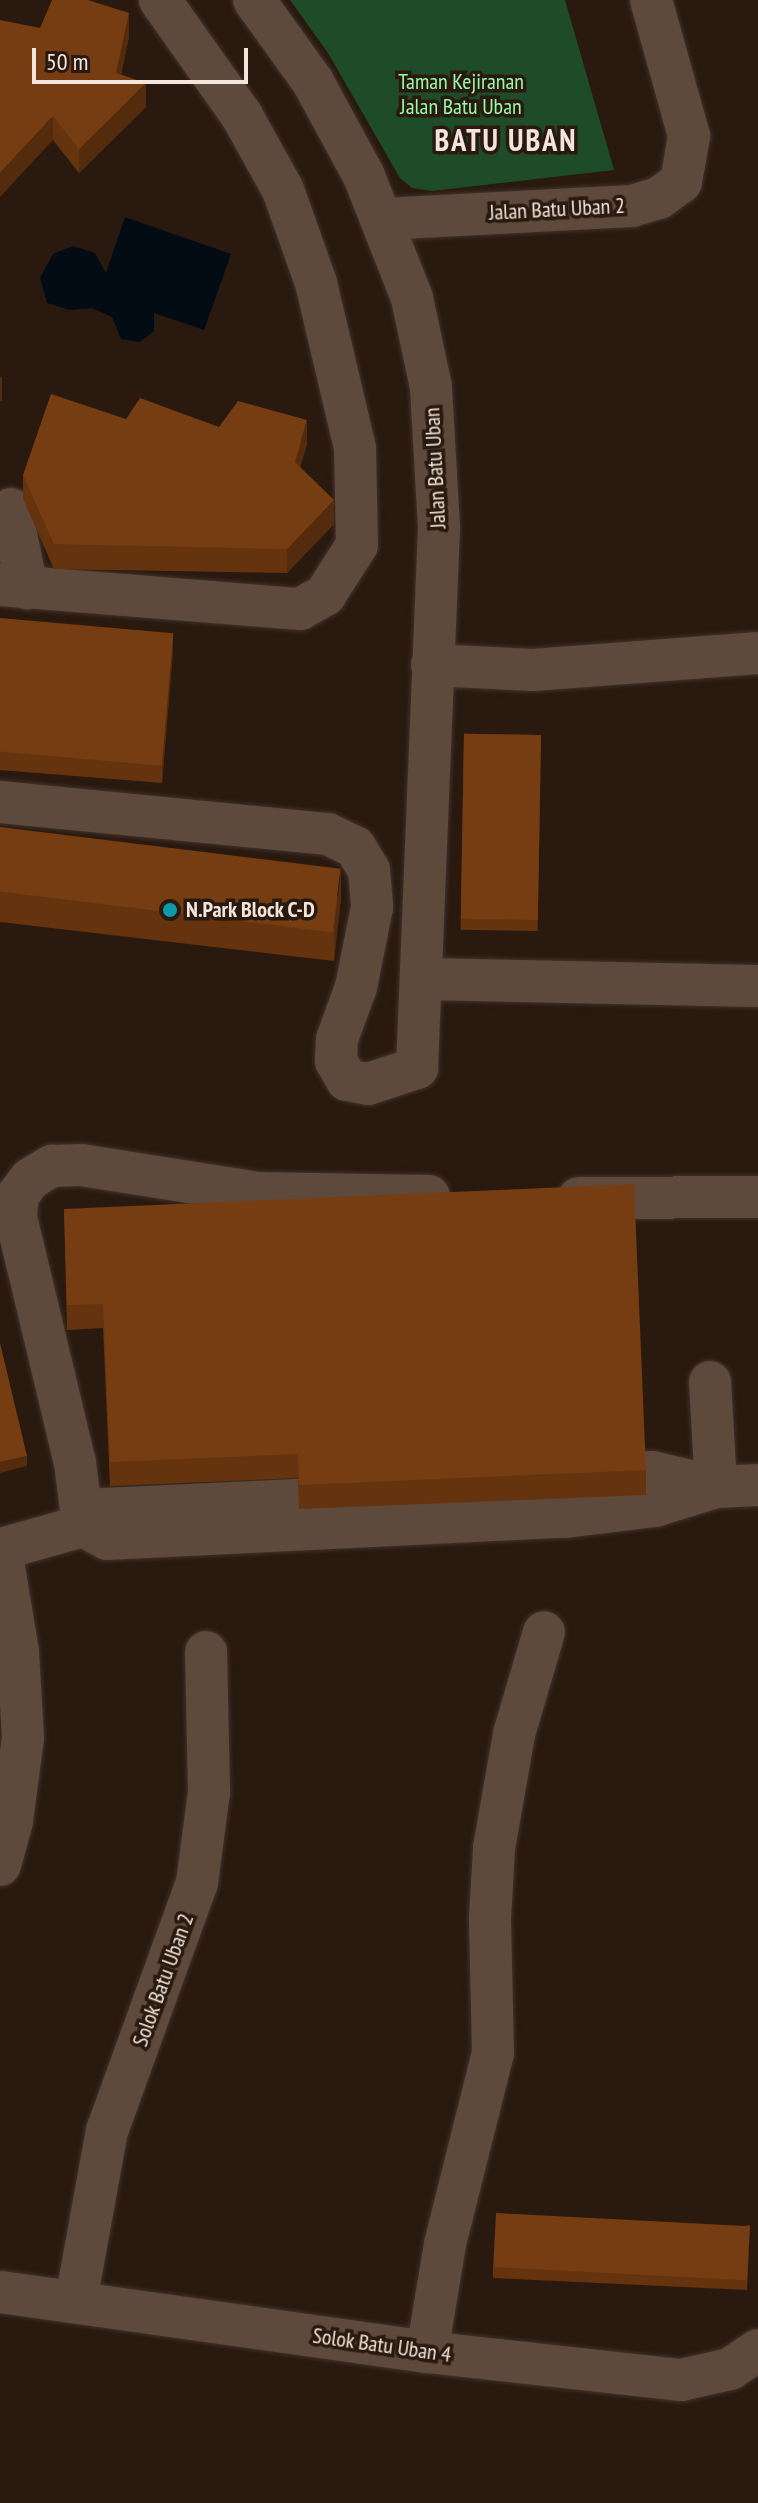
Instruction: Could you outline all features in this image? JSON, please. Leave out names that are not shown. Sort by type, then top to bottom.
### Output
[{"type":"street","points":[[11,509],[13,586],[300,609],[325,595],[357,545],[355,448],[316,283],[283,190],[242,116],[160,0]]},
{"type":"street","name":"Jalan Batu Uban","points":[[0,802],[328,834],[355,847],[369,870],[372,907],[356,987],[337,1039],[336,1061],[347,1080],[368,1084],[417,1068],[439,527],[437,432],[412,298],[383,219],[313,82],[254,0]]},
{"type":"street","name":"Jalan Batu Uban 2","points":[[383,219],[632,206],[659,198],[681,182],[689,136],[651,0]]},
{"type":"street","points":[[432,665],[533,670],[758,653]]},
{"type":"street","points":[[423,979],[758,986]]},
{"type":"street","points":[[83,1526],[75,1463],[16,1217],[18,1195],[30,1179],[52,1166],[81,1165],[257,1193],[461,1197]]},
{"type":"street","points":[[541,1198],[758,1197]]},
{"type":"street","points":[[710,1382],[716,1487]]},
{"type":"street","points":[[0,1865],[12,1821],[23,1738],[9,1653],[1,1549],[83,1526],[104,1509],[451,1484],[561,1465],[652,1472],[716,1487]]},
{"type":"street","points":[[83,1526],[107,1539],[550,1518],[655,1506],[716,1487],[758,1485]]},
{"type":"street","points":[[427,2352],[445,2244],[493,2053],[490,1918],[494,1848],[514,1734],[544,1632]]},
{"type":"street","name":"Solok Batu Uban 2","points":[[76,2301],[107,2131],[197,1883],[209,1792],[206,1652]]},
{"type":"street","name":"Solok Batu Uban 4","points":[[0,2292],[427,2352],[681,2380],[730,2369],[758,2350]]},
{"type":"green space","name":"Taman Kejiranan Jalan Batu Uban","points":[[290,0],[565,0],[614,170],[432,191],[412,188],[400,178],[328,53]]},
{"type":"shaded area","points":[[125,217],[231,254],[204,330],[154,313],[154,331],[140,342],[121,339],[112,317],[92,308],[70,310],[47,303],[40,278],[53,254],[73,246],[95,253],[106,273]]},
{"type":"building","points":[[52,0],[88,0],[129,13],[116,73],[146,83],[79,149],[53,116],[0,173],[0,20],[40,28]]},
{"type":"building","points":[[51,394],[126,419],[140,398],[219,427],[238,401],[307,420],[295,462],[334,500],[287,549],[54,544],[23,475]]},
{"type":"building","points":[[0,618],[173,633],[162,766],[0,752]]},
{"type":"building","points":[[464,734],[541,735],[538,920],[461,919]]},
{"type":"building","points":[[0,827],[340,869],[333,932],[0,891]]},
{"type":"building","points":[[634,1184],[646,1470],[299,1485],[298,1454],[110,1462],[103,1304],[67,1305],[64,1209]]},
{"type":"building","points":[[0,1343],[27,1456],[0,1462]]},
{"type":"building","points":[[496,2213],[750,2226],[747,2280],[493,2267]]},
{"type":"place","name":"N.Park Block C-D","points":[[170,910]]},
{"type":"district","name":"BATU UBAN","points":[[506,140]]}]
